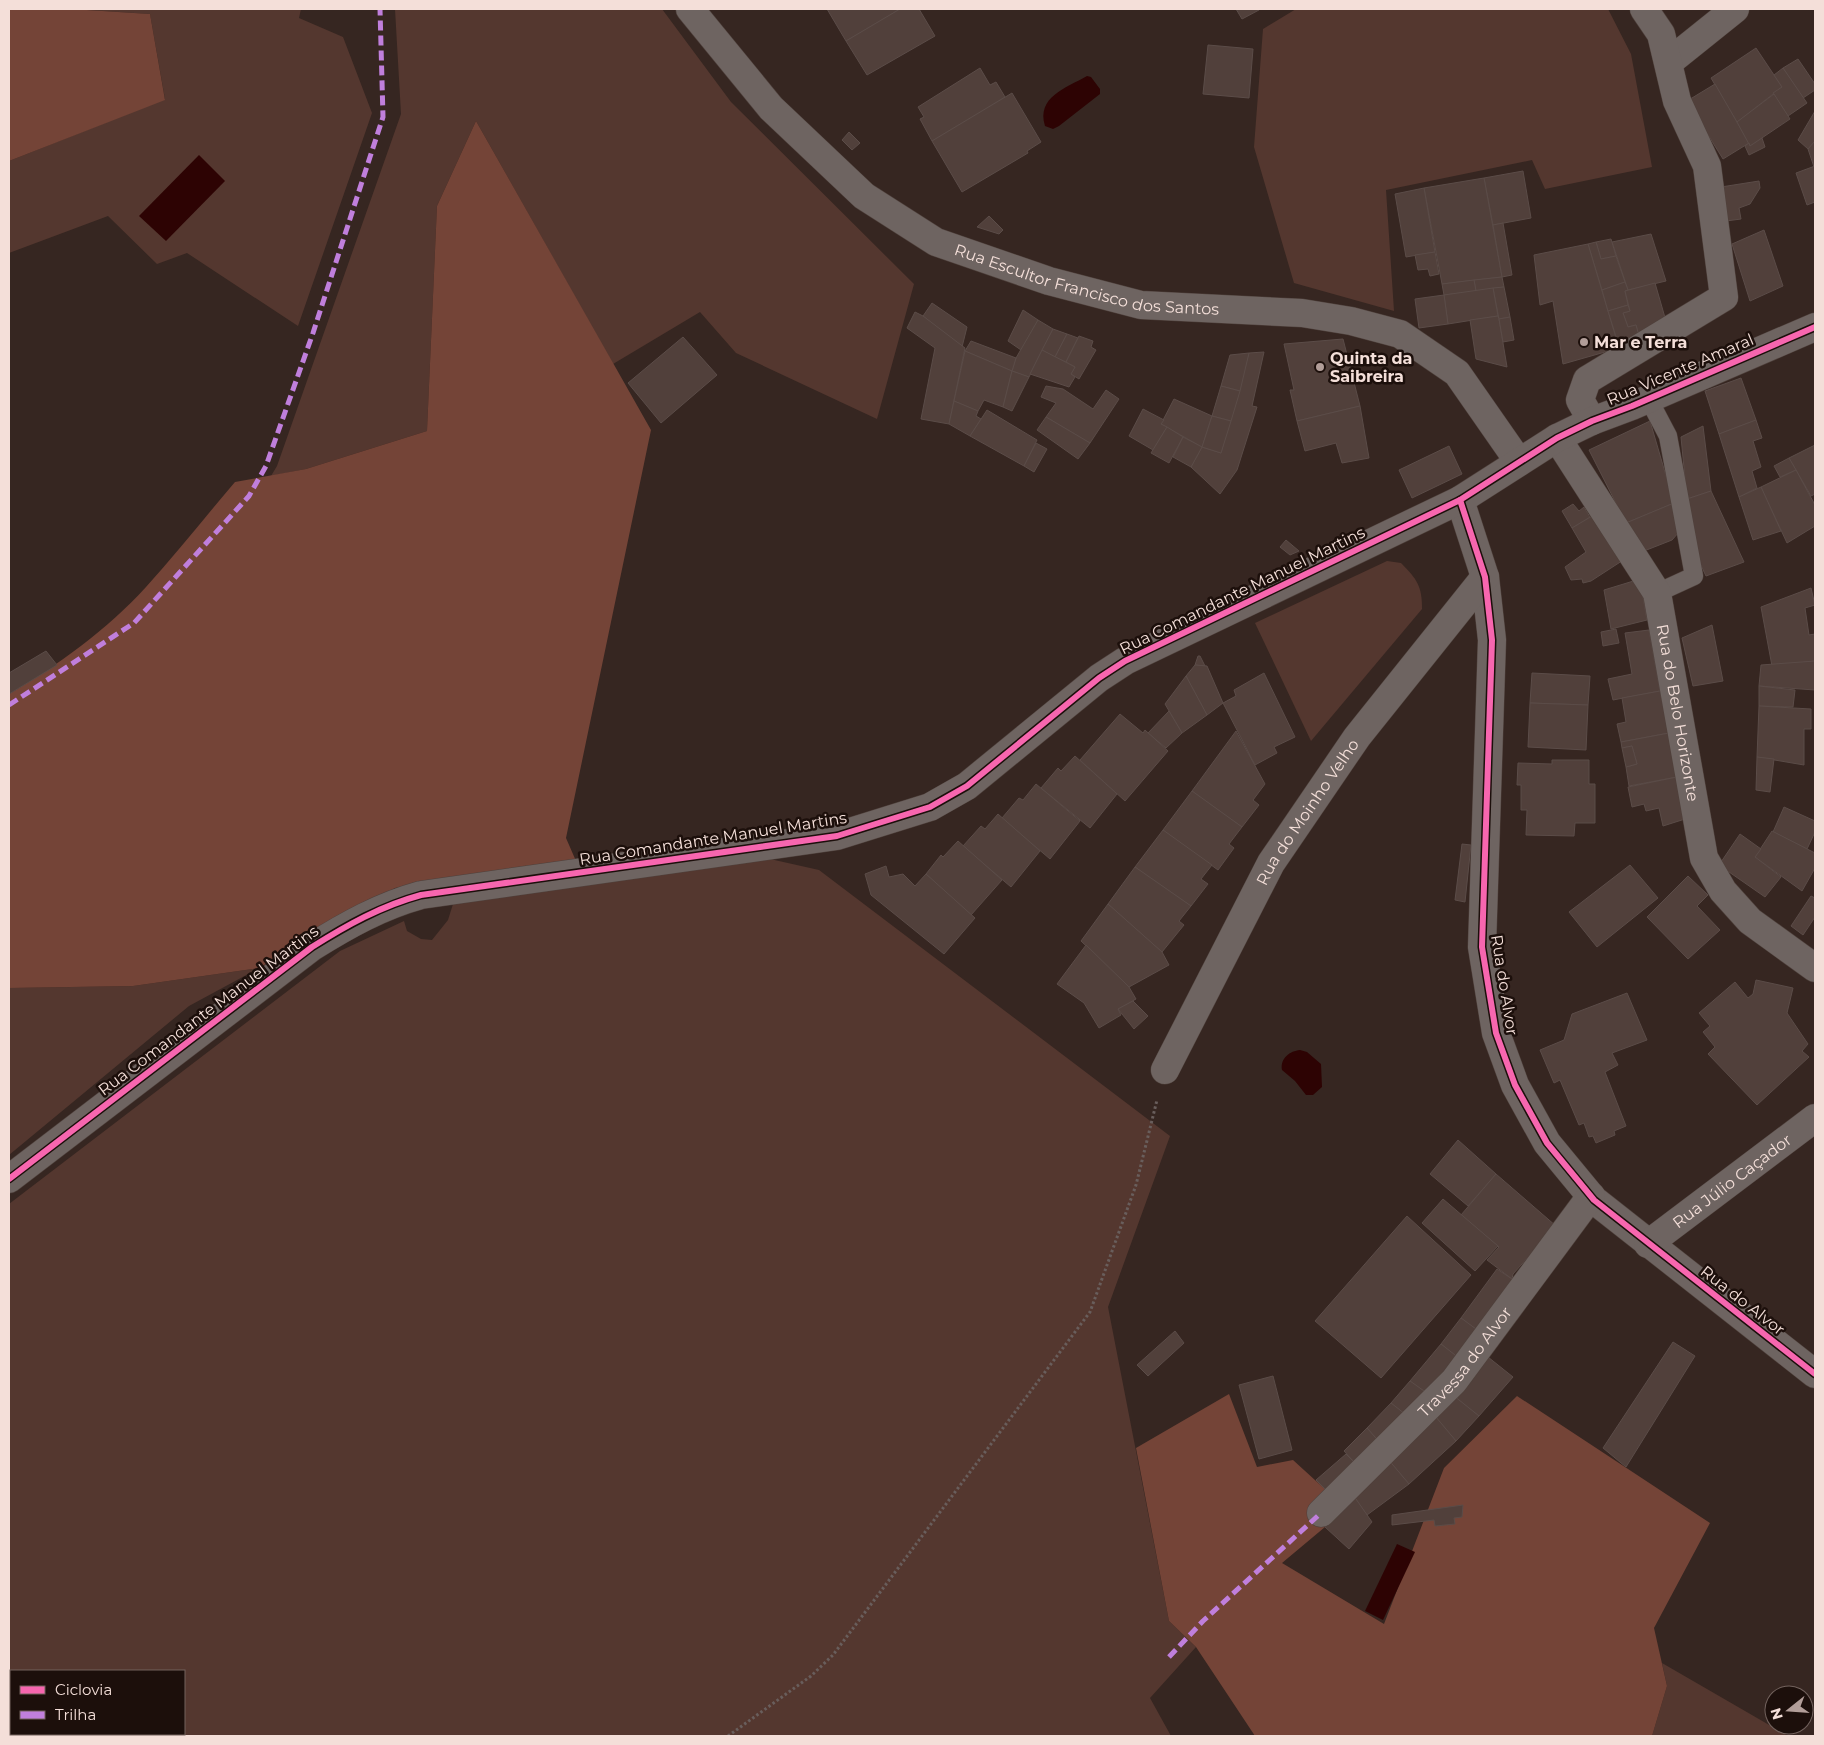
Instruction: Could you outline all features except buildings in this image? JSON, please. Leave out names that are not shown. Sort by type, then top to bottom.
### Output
[{"type":"street","name":"Rua Escultor Francisco dos Santos","points":[[690,9],[771,108],[857,190],[936,242],[1049,282],[1141,305],[1302,313],[1351,321],[1400,334],[1457,373],[1519,462]]},
{"type":"street","points":[[1592,421],[1580,400],[1587,380],[1724,297],[1707,166],[1676,101],[1661,34],[1644,9]]},
{"type":"street","points":[[1668,62],[1735,9]]},
{"type":"street","name":"Rua Vicente Amaral","points":[[1557,438],[1592,421],[1632,406],[1815,327]]},
{"type":"street","name":"Rua Comandante Manuel Martins","points":[[9,1179],[312,947],[355,921],[396,902],[420,895],[837,836],[930,807],[966,786],[1099,678],[1125,661],[1460,500],[1557,438]]},
{"type":"street","name":"Rua do Belo Horizonte","points":[[1557,438],[1657,593],[1704,858],[1723,891],[1750,921],[1815,968]]},
{"type":"street","name":"Rua do Alvor","points":[[1460,500],[1486,577],[1492,640],[1482,947],[1496,1033],[1515,1085],[1547,1143],[1591,1196],[1648,1244],[1815,1374]]},
{"type":"street","name":"Rua do Moinho Velho","points":[[1165,1070],[1271,863],[1357,737],[1486,577]]},
{"type":"street","name":"Rua Júlio Caçador","points":[[1648,1244],[1815,1118]]},
{"type":"street","name":"Travessa do Alvor","points":[[1322,1513],[1454,1382],[1591,1196]]},
{"type":"lane","points":[[1648,398],[1668,436],[1694,576],[1657,593]]},
{"type":"path","points":[[728,1736],[811,1676],[833,1655],[1090,1312],[1136,1186],[1165,1070]]},
{"type":"shaded area","points":[[9,9],[71,9],[150,14],[165,100],[9,161]]},
{"type":"shaded area","points":[[71,9],[301,9],[299,18],[343,37],[372,113],[298,326],[187,253],[157,264],[108,216],[9,253],[9,161],[165,99],[150,14]]},
{"type":"shaded area","points":[[395,9],[662,9],[731,102],[914,284],[877,419],[736,353],[700,312],[613,364],[476,121],[437,206],[427,431],[306,469],[271,476],[277,466],[401,114]]},
{"type":"shaded area","points":[[1296,9],[1608,9],[1631,54],[1652,167],[1545,189],[1532,160],[1386,190],[1394,311],[1294,283],[1254,147],[1263,29]]},
{"type":"shaded area","points":[[1087,76],[1091,77],[1100,89],[1100,94],[1059,126],[1053,129],[1045,126],[1043,116],[1049,101],[1062,89]]},
{"type":"shaded area","points":[[476,121],[651,430],[566,838],[576,861],[395,888],[259,968],[133,986],[9,988],[9,694],[64,659],[131,603],[235,482],[306,469],[427,431],[437,206]]},
{"type":"shaded area","points":[[199,155],[225,181],[166,241],[139,216]]},
{"type":"shaded area","points":[[1387,561],[1401,563],[1418,583],[1422,609],[1311,741],[1255,623]]},
{"type":"shaded area","points":[[770,859],[819,870],[1170,1136],[1108,1307],[1169,1621],[1196,1647],[1150,1698],[1171,1736],[9,1736],[9,1204],[340,951],[404,921],[407,931],[421,939],[432,940],[448,920],[453,904]]},
{"type":"shaded area","points":[[259,968],[189,1006],[9,1155],[9,988],[133,986]]},
{"type":"shaded area","points":[[1300,1050],[1307,1052],[1321,1064],[1322,1087],[1313,1095],[1306,1095],[1295,1081],[1282,1070],[1286,1056]]},
{"type":"shaded area","points":[[1229,1394],[1257,1467],[1293,1460],[1327,1491],[1325,1527],[1282,1563],[1384,1624],[1444,1468],[1517,1396],[1710,1523],[1654,1628],[1667,1686],[1652,1736],[1255,1736],[1196,1647],[1169,1621],[1136,1448]]},
{"type":"shaded area","points":[[1397,1544],[1415,1552],[1383,1620],[1365,1611]]},
{"type":"shaded area","points":[[1662,1663],[1764,1722],[1764,1735],[1788,1736],[1652,1736],[1667,1686]]},
{"type":"marked path","points":[[9,705],[134,623],[249,496],[266,466],[313,333],[383,117],[380,9]]},
{"type":"marked path","points":[[1169,1657],[1203,1621],[1321,1513]]},
{"type":"cycle path","points":[[9,1179],[312,947],[378,910],[421,895],[837,836],[930,807],[967,786],[1099,678],[1125,661],[1460,500],[1557,438],[1592,421],[1632,406],[1815,327]]},
{"type":"cycle path","points":[[1460,500],[1485,577],[1492,640],[1482,947],[1496,1033],[1515,1085],[1547,1143],[1594,1200],[1815,1374]]},
{"type":"place","name":"Mar e Terra","points":[[1584,342]]},
{"type":"place","name":"Quinta da Saibreira","points":[[1320,367]]}]
